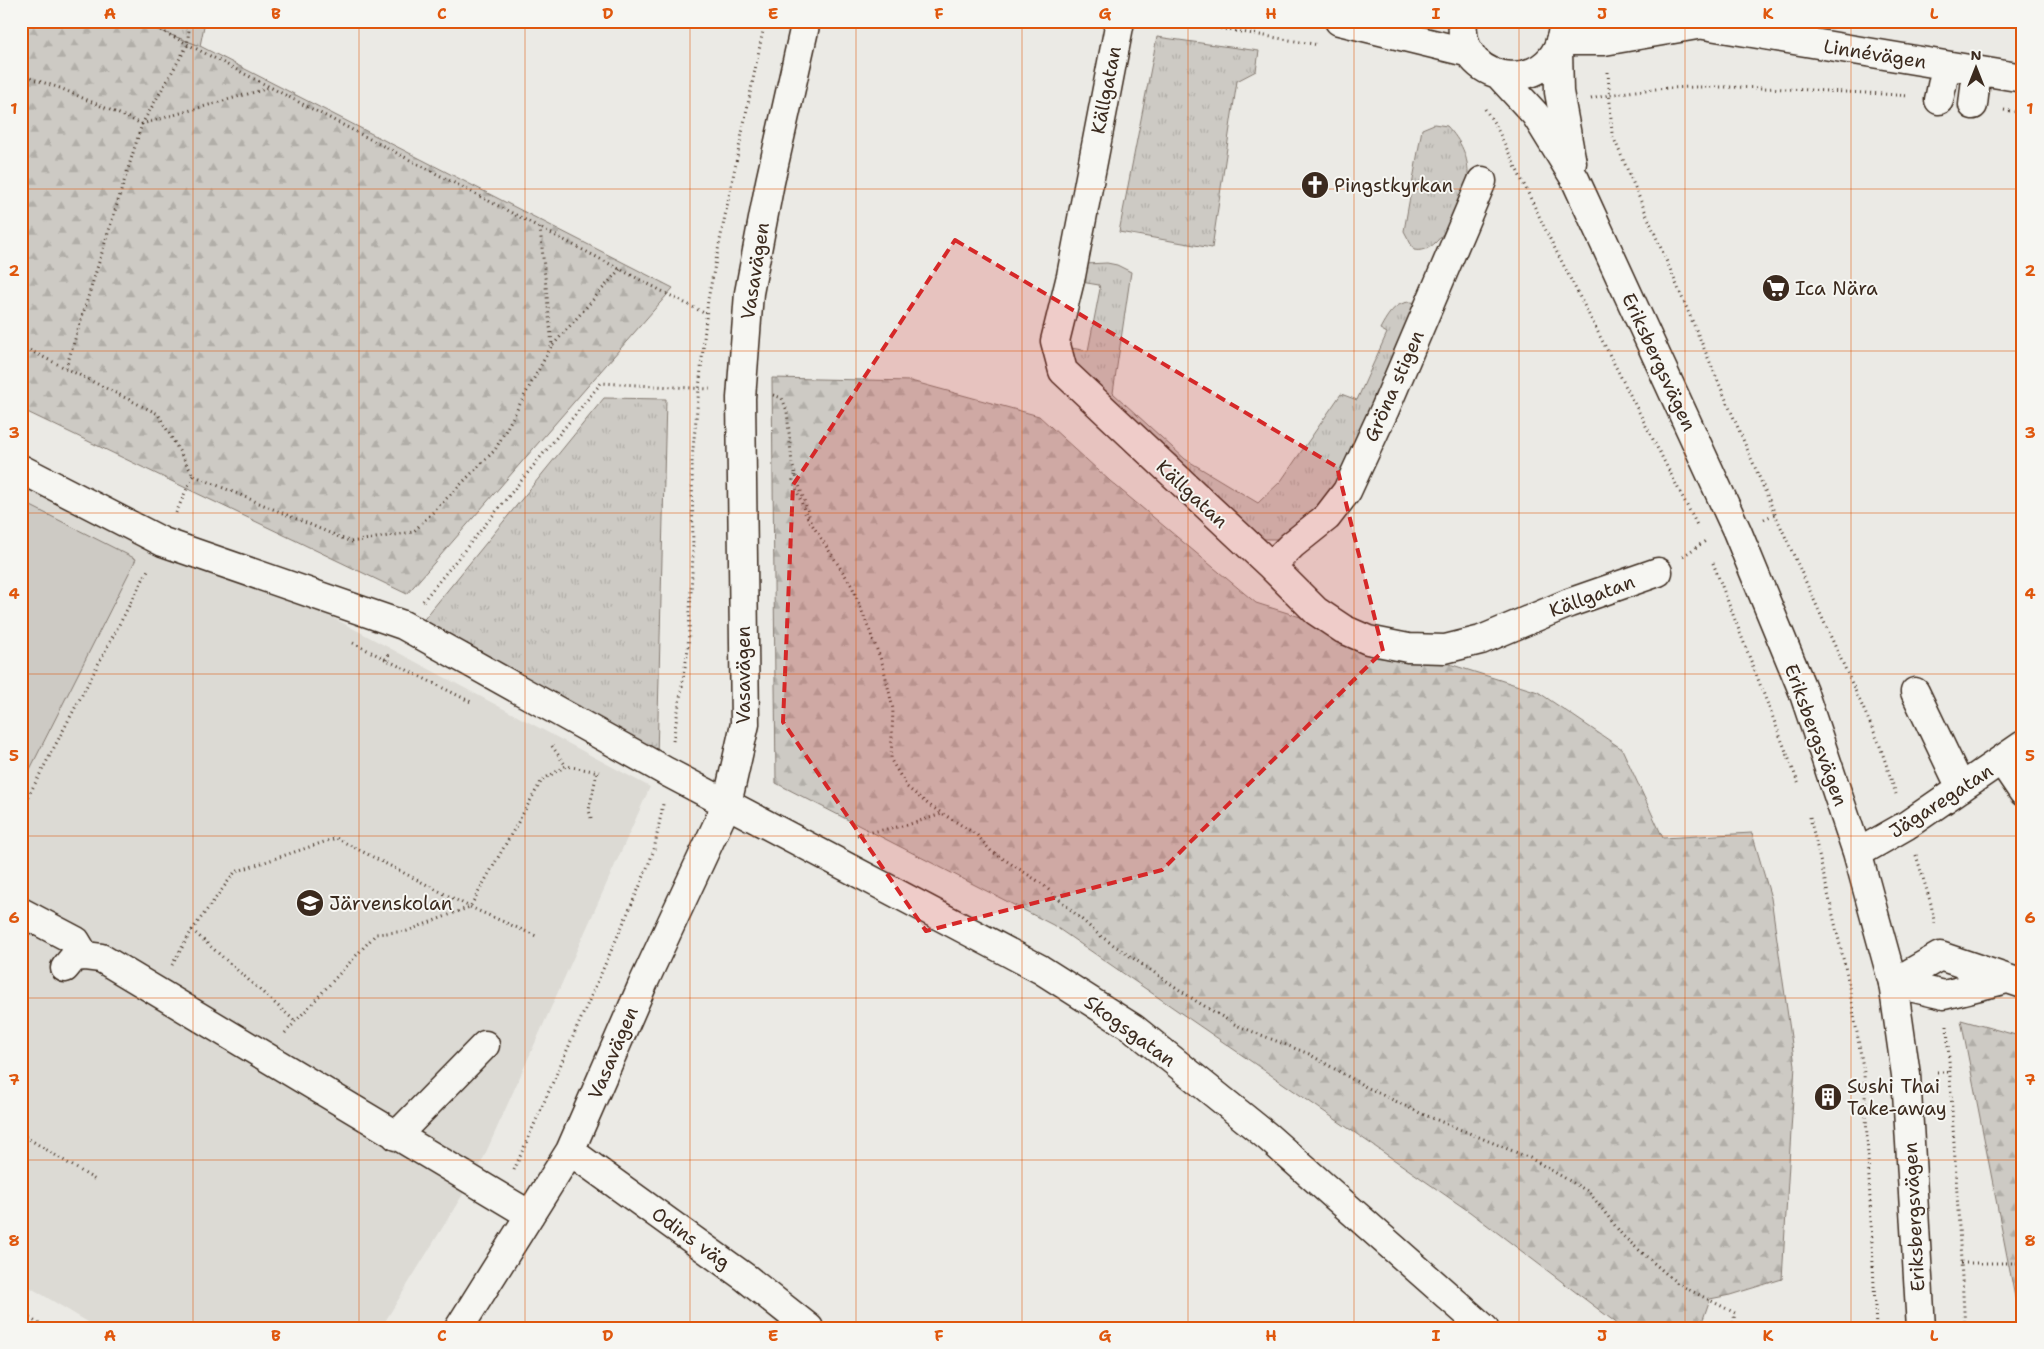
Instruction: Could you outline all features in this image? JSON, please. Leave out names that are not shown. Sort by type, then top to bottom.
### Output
[{"type":"street","name":"Vasavägen","points":[[459,1328],[570,1151],[642,986],[728,804],[745,724],[742,392],[749,293],[770,182],[806,21]]},
{"type":"street","name":"Källgatan","points":[[1120,21],[1073,266],[1055,341],[1062,371],[1271,566],[1316,611],[1343,629],[1368,640],[1408,648],[1445,649],[1481,640],[1569,603],[1658,572]]},
{"type":"street","points":[[1339,21],[1470,53]]},
{"type":"street","points":[[1463,21],[1464,37],[1470,53]]},
{"type":"street","name":"Linnévägen","points":[[1560,38],[1604,41],[1689,23],[1797,32],[1946,66],[2023,78]]},
{"type":"street","points":[[1499,75],[1516,77],[1533,73],[1547,63],[1560,38]]},
{"type":"street","name":"Eriksbergsvägen","points":[[1560,38],[1559,92],[1575,179]]},
{"type":"street","name":"Eriksbergsvägen","points":[[1470,53],[1483,66],[1499,75],[1535,114],[1575,179],[1737,531],[1803,691],[1858,854],[1893,983],[1906,1075],[1921,1328]]},
{"type":"street","points":[[1939,100],[1946,66]]},
{"type":"street","points":[[1973,105],[1977,70]]},
{"type":"street","name":"Gröna stigen","points":[[1271,566],[1292,545],[1327,517],[1347,491],[1385,409],[1482,181]]},
{"type":"street","name":"Skogsgatan","points":[[21,469],[163,542],[403,625],[667,772],[1040,969],[1133,1028],[1268,1137],[1484,1328]]},
{"type":"street","points":[[1915,692],[1961,788]]},
{"type":"street","points":[[2012,753],[2023,792]]},
{"type":"street","name":"Jägaregatan","points":[[1858,854],[1907,825],[2012,753]]},
{"type":"street","points":[[21,912],[76,941],[75,962],[101,958],[530,1216]]},
{"type":"street","points":[[1893,983],[1940,956],[2015,981]]},
{"type":"street","points":[[1893,983],[1944,994],[2015,981]]},
{"type":"street","points":[[396,1136],[485,1045]]},
{"type":"street","name":"Odins väg","points":[[570,1151],[746,1278],[809,1328]]},
{"type":"path","points":[[143,21],[187,46],[706,314]]},
{"type":"path","points":[[66,368],[142,124],[187,46],[190,21]]},
{"type":"path","points":[[500,1198],[654,850],[688,649],[693,554],[692,459],[706,314],[764,21]]},
{"type":"path","points":[[21,75],[60,88],[142,124],[269,88]]},
{"type":"path","points":[[1937,934],[1932,904],[1879,743],[1752,460],[1612,134],[1609,118],[1611,94],[1665,89],[1761,88],[1939,100]]},
{"type":"path","points":[[1973,105],[2023,113]]},
{"type":"path","points":[[540,228],[552,345]]},
{"type":"path","points":[[21,346],[158,414],[193,475],[351,542],[413,532],[495,450],[552,345],[620,269]]},
{"type":"path","points":[[403,625],[601,383],[764,392],[782,398],[787,411],[792,464],[811,521],[852,586],[883,665],[892,709],[891,760],[896,771],[907,786],[942,814],[977,836],[991,851],[1041,883],[1099,935],[1196,1001],[1236,1025],[1310,1054],[1366,1087],[1420,1113],[1530,1158],[1589,1192],[1623,1236],[1678,1284],[1735,1313],[1732,1328]]},
{"type":"path","points":[[21,810],[163,542],[193,475]]},
{"type":"path","points":[[349,641],[480,706]]},
{"type":"path","points":[[548,740],[566,766]]},
{"type":"path","points":[[284,1035],[376,934],[407,931],[470,907],[542,780],[566,766],[604,773]]},
{"type":"path","points":[[591,818],[589,810],[597,772]]},
{"type":"path","points":[[852,837],[907,825],[942,814]]},
{"type":"path","points":[[171,966],[192,930],[234,872],[336,838],[470,907],[536,936]]},
{"type":"path","points":[[192,930],[296,1022]]},
{"type":"path","points":[[1946,1022],[1965,1328]]},
{"type":"path","points":[[21,1134],[97,1181]]},
{"type":"path","points":[[1961,1263],[2023,1263]]},
{"type":"path","points":[[21,1313],[46,1328]]},
{"type":"highlighted area","points":[[955,240],[1337,467],[1383,651],[1162,870],[926,931],[783,722],[793,485]]},
{"type":"shaded area","name":"Järvenskolan","points":[[21,458],[311,606],[650,787],[479,1168],[381,1328],[98,1328],[21,1282]]},
{"type":"green space","points":[[21,21],[134,21],[200,46],[673,288],[407,594],[21,409]]},
{"type":"green space","points":[[134,21],[205,21],[200,46]]},
{"type":"green space","points":[[1157,37],[1259,51],[1256,71],[1237,81],[1212,248],[1119,232]]},
{"type":"green space","points":[[1434,124],[1447,126],[1456,137],[1465,156],[1468,178],[1457,208],[1443,234],[1430,247],[1423,250],[1414,250],[1404,231],[1422,129]]},
{"type":"green space","points":[[1107,263],[1117,265],[1131,272],[1113,393],[1185,459],[1258,503],[1281,481],[1341,394],[1357,400],[1387,333],[1380,329],[1394,308],[1404,303],[1418,303],[1343,480],[1319,515],[1284,539],[1258,539],[1068,362],[1071,348],[1088,351],[1100,289],[1099,285],[1081,282],[1085,264]]},
{"type":"green space","points":[[772,378],[911,381],[1039,416],[1110,481],[1256,603],[1538,692],[1622,749],[1663,838],[1752,833],[1771,898],[1795,1065],[1782,1279],[1710,1299],[1700,1328],[1623,1328],[1470,1212],[1053,925],[776,783]]},
{"type":"green space","points":[[604,398],[666,399],[657,757],[421,623]]},
{"type":"green space","points":[[21,501],[136,559],[21,787]]},
{"type":"green space","points":[[1961,1020],[2023,1037],[2023,1328],[2021,1328]]},
{"type":"place","name":"Pingstkyrkan","points":[[1315,185]]},
{"type":"place","name":"Ica Nära","points":[[1776,288]]},
{"type":"place","name":"Järvenskolan","points":[[310,903]]},
{"type":"place","name":"Sushi Thai Take-away","points":[[1828,1097]]}]
